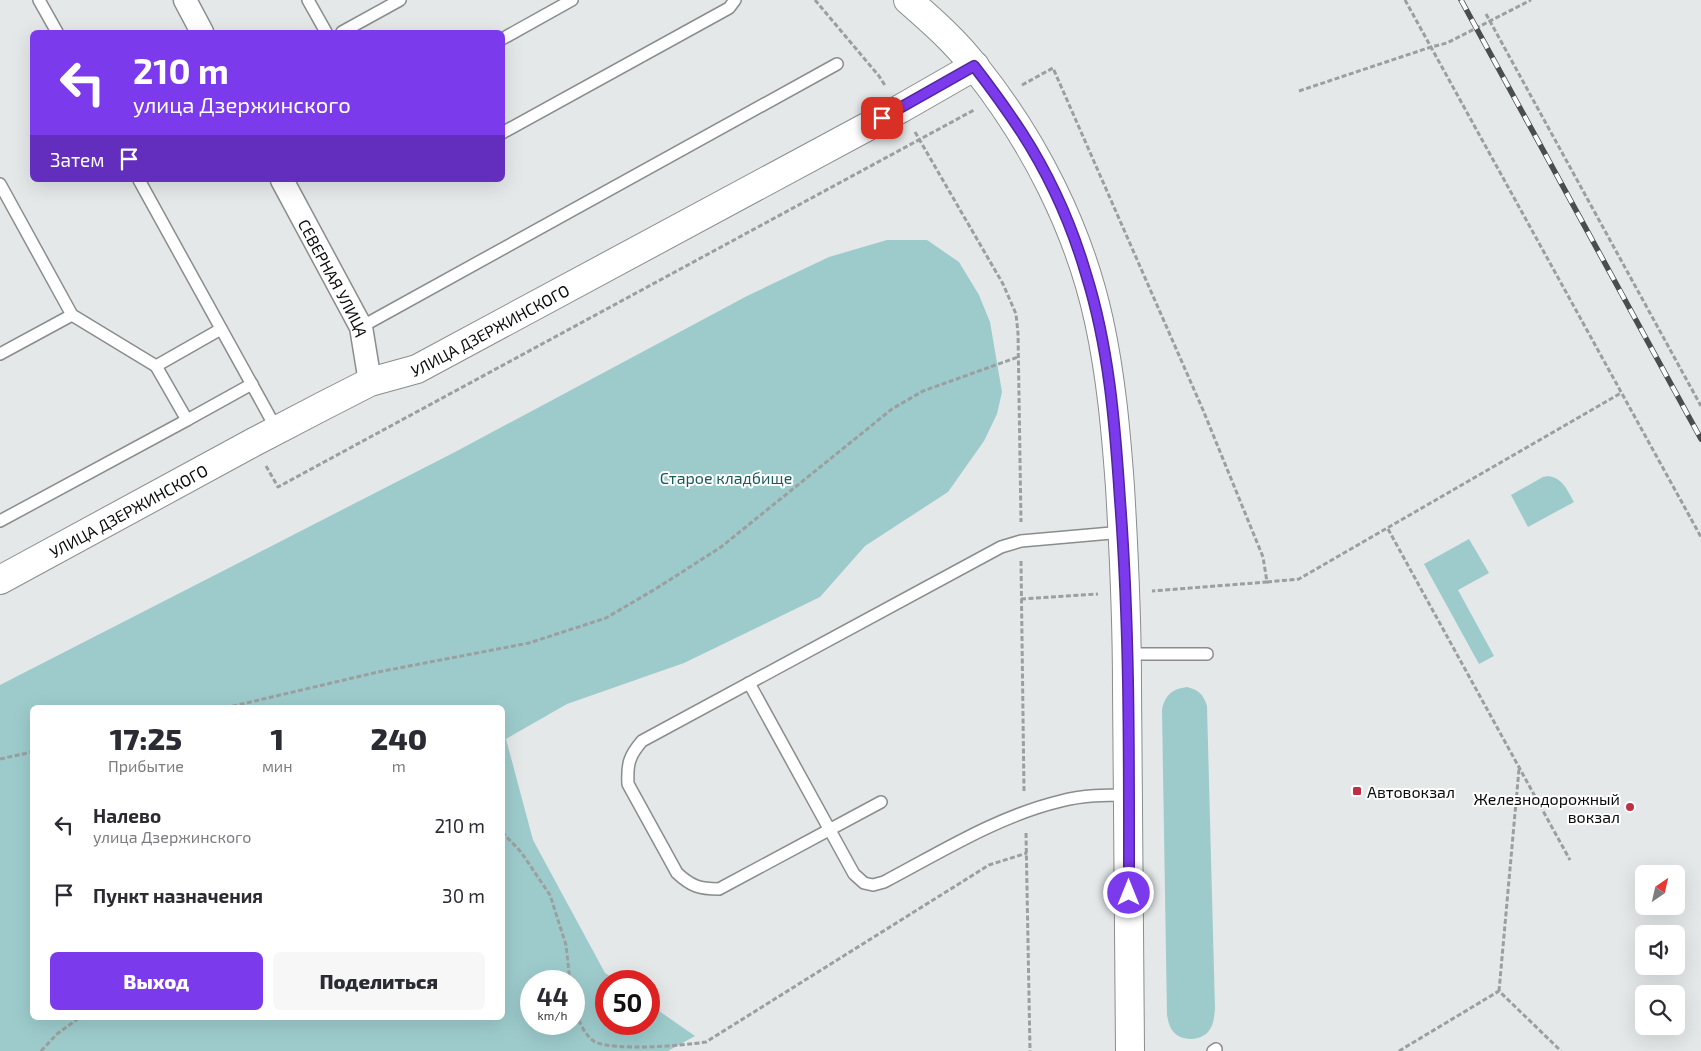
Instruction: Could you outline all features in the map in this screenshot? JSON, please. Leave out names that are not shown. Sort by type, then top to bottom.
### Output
[{"type":"main road","points":[[908,0],[939,27],[974,66],[1023,134],[1052,187],[1086,273],[1099,320],[1110,381],[1123,532],[1129,795],[1130,1051]]},
{"type":"main road","name":"УЛИЦА ДЗЕРЖИНСКОГО","points":[[0,580],[265,436],[370,382],[417,369],[900,109],[974,66]]},
{"type":"street","points":[[185,0],[201,30]]},
{"type":"street","name":"СЕВЕРНАЯ УЛИЦА","points":[[283,182],[361,327],[370,382]]},
{"type":"lane","points":[[39,0],[56,30]]},
{"type":"lane","points":[[308,0],[325,30]]},
{"type":"lane","points":[[346,30],[400,0]]},
{"type":"lane","points":[[505,37],[572,0]]},
{"type":"lane","points":[[505,131],[729,8],[735,0]]},
{"type":"lane","points":[[361,327],[837,64]]},
{"type":"lane","points":[[140,182],[252,384],[265,436]]},
{"type":"lane","points":[[0,184],[72,315],[156,366],[187,420]]},
{"type":"lane","points":[[0,354],[72,315]]},
{"type":"lane","points":[[156,366],[221,329]]},
{"type":"lane","points":[[0,521],[252,384]]},
{"type":"lane","points":[[881,802],[719,889],[704,889],[688,883],[677,872],[628,784],[627,768],[632,753],[642,741],[1001,546],[1021,541],[1071,535],[1123,532]]},
{"type":"lane","points":[[1127,654],[1207,654]]},
{"type":"lane","points":[[749,683],[829,831],[854,874],[864,883],[873,885],[884,882],[996,824],[1024,812],[1086,796],[1129,795]]},
{"type":"path","points":[[816,0],[878,76],[921,140],[1003,284],[1016,314],[1018,333],[1024,812],[1027,853],[1030,1051]]},
{"type":"path","points":[[1405,0],[1701,537]]},
{"type":"path","points":[[1299,91],[1447,43],[1531,0]]},
{"type":"path","points":[[1486,14],[1701,406]]},
{"type":"path","points":[[265,436],[278,487],[921,140]]},
{"type":"path","points":[[238,705],[378,672],[529,642],[606,618],[721,547],[892,409],[923,391],[1018,357]]},
{"type":"path","points":[[1268,582],[1299,579],[1621,393]]},
{"type":"path","points":[[1388,529],[1570,860]]},
{"type":"path","points":[[0,759],[30,752]]},
{"type":"path","points":[[1499,991],[1519,769]]},
{"type":"path","points":[[505,835],[520,852],[550,895],[566,945],[569,970]]},
{"type":"path","points":[[585,1031],[593,1041],[603,1046],[634,1049],[669,1048],[706,1042],[989,865],[1027,853]]},
{"type":"path","points":[[1399,1051],[1499,991]]},
{"type":"path","points":[[1499,991],[1561,1051]]},
{"type":"path","points":[[41,1051],[57,1034],[76,1020]]},
{"type":"green space","name":"Старое кладбище","points":[[887,240],[927,240],[959,262],[979,295],[990,322],[1002,392],[997,414],[984,441],[948,492],[865,546],[820,597],[684,663],[567,704],[506,739],[533,840],[603,970],[595,970],[595,1035],[660,1035],[660,1012],[695,1036],[668,1051],[0,1051],[0,685],[455,452],[747,296],[829,257]]},
{"type":"green space","points":[[1548,476],[1561,482],[1574,502],[1528,527],[1511,495]]},
{"type":"green space","points":[[1469,539],[1489,573],[1458,590],[1494,656],[1479,664],[1424,564]]},
{"type":"green space","points":[[1187,687],[1200,693],[1207,706],[1215,1009],[1213,1024],[1208,1032],[1194,1039],[1184,1038],[1175,1034],[1170,1027],[1167,1015],[1162,710],[1165,700],[1173,691]]},
{"type":"railway","points":[[1461,0],[1701,439]]},
{"type":"place","name":"Автовокзал","points":[[1357,791]]},
{"type":"place","name":"Железнодорожный вокзал","points":[[1630,807]]},
{"type":"route","points":[[882,118],[974,66],[1023,134],[1052,187],[1086,273],[1099,320],[1110,381],[1123,532],[1127,639],[1129,893]]}]
